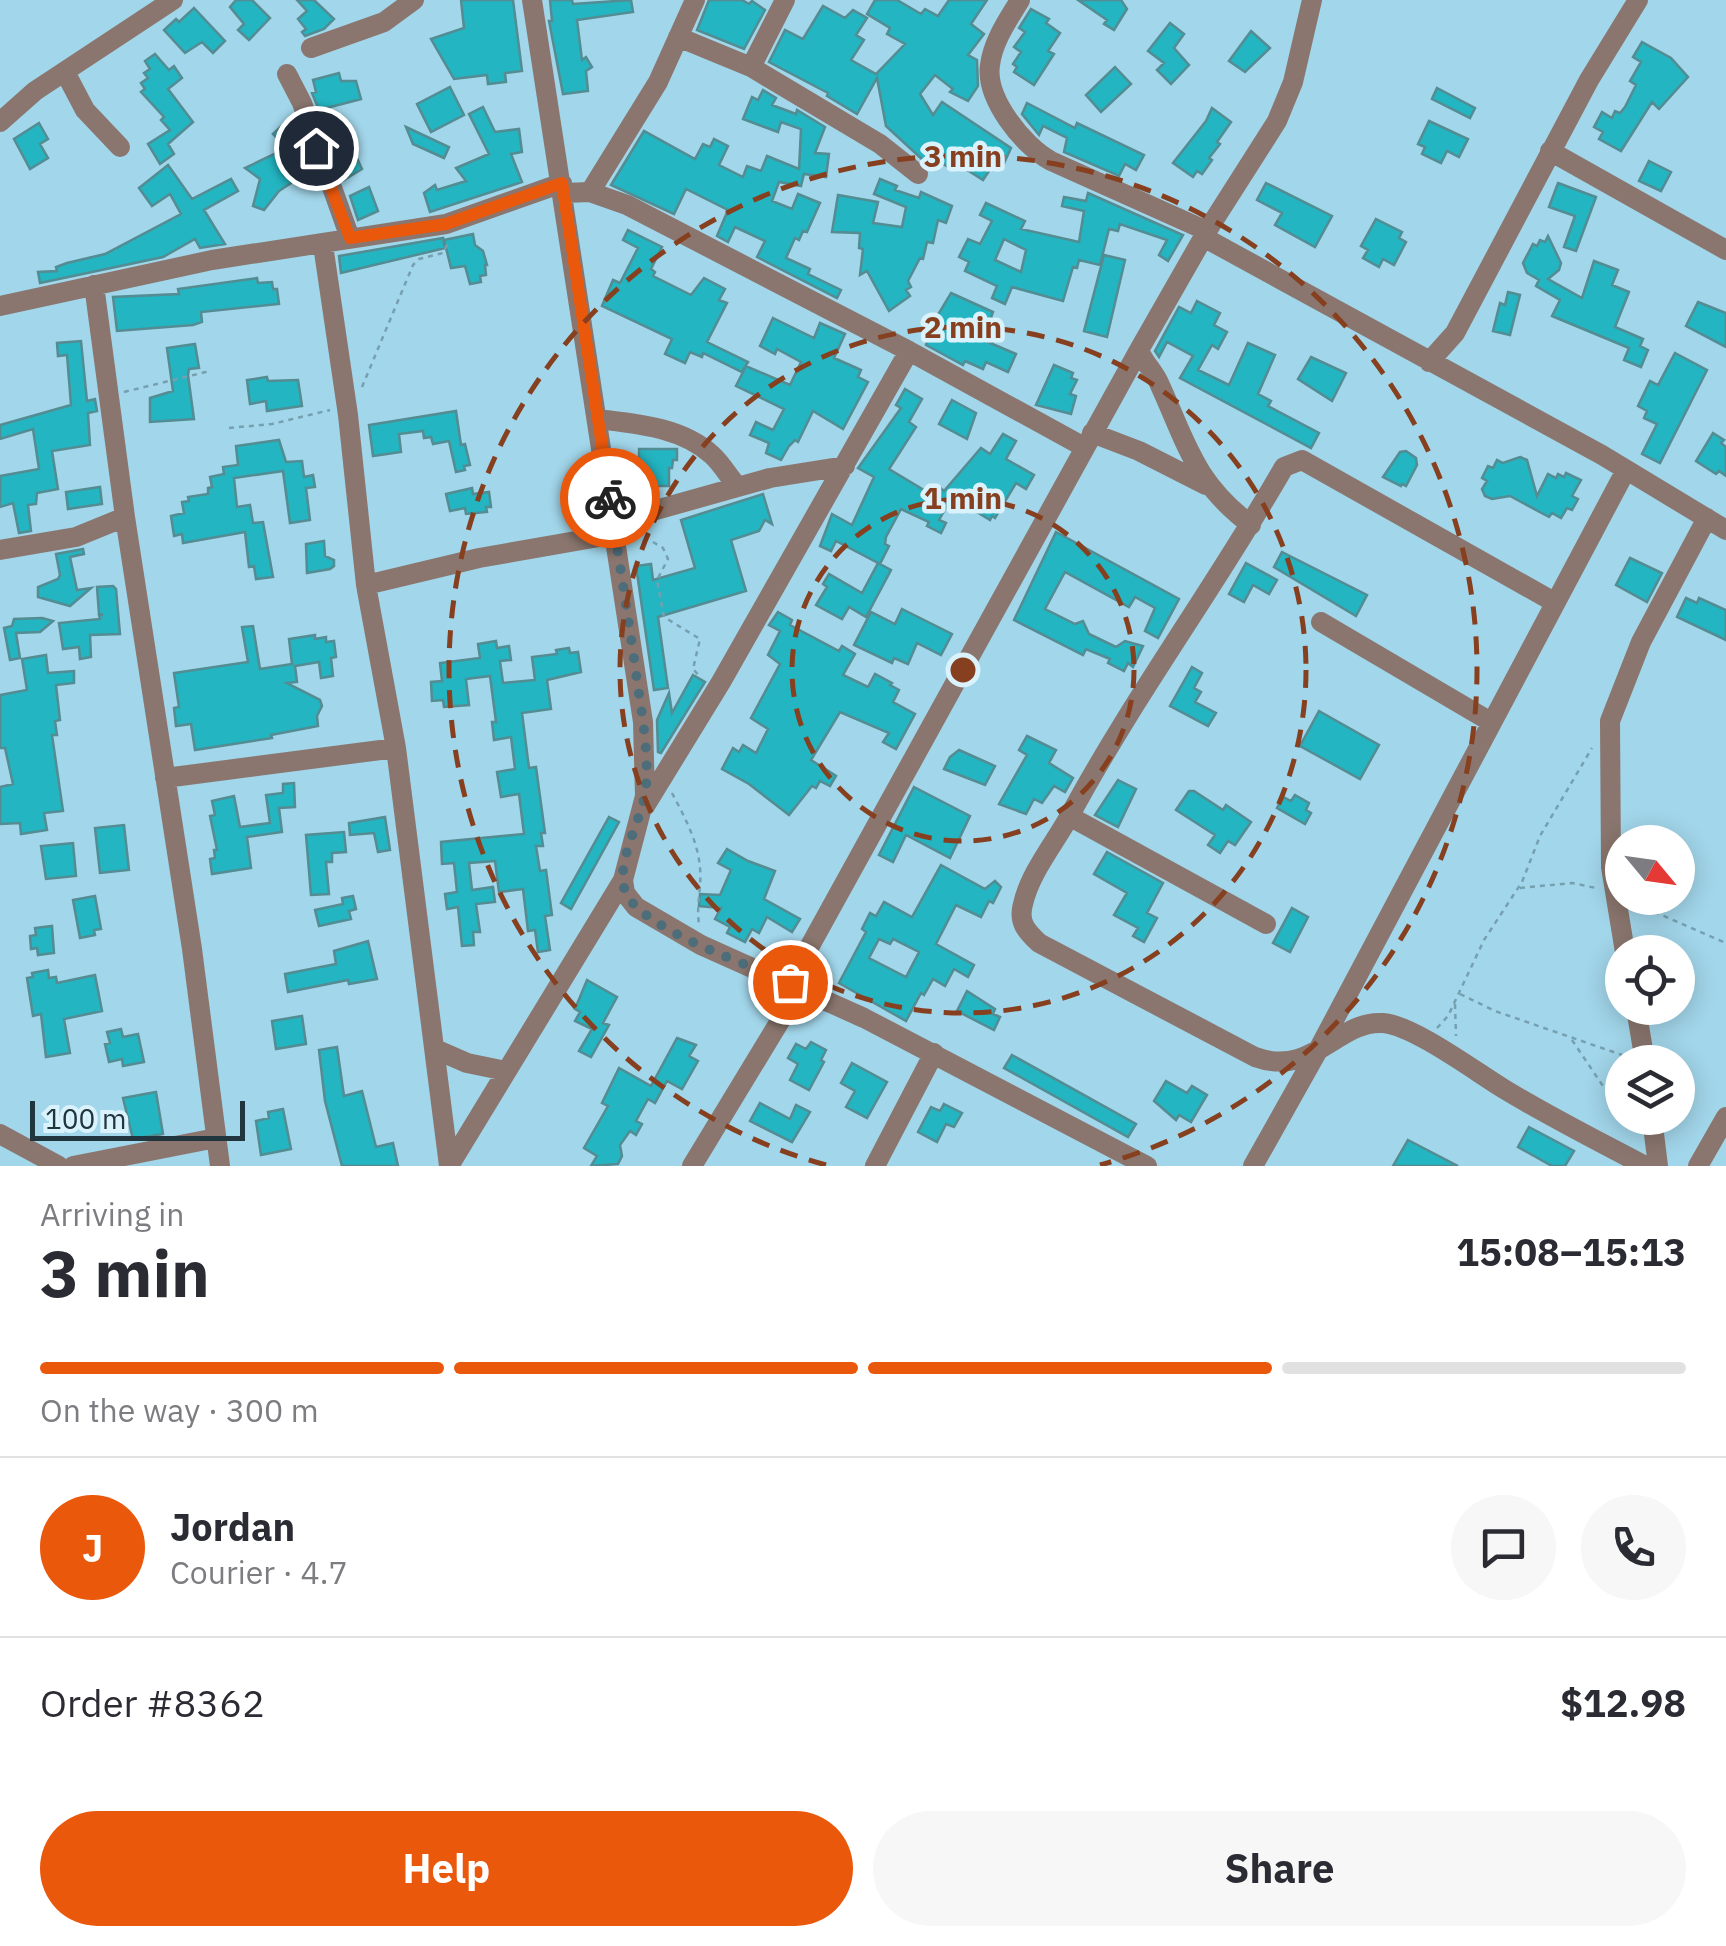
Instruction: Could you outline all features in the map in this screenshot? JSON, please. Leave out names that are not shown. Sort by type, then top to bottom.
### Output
[{"type":"street","points":[[0,122],[35,91],[173,0]]},
{"type":"street","points":[[311,48],[384,22],[414,0]]},
{"type":"street","points":[[323,245],[366,585],[396,748],[448,1166],[622,880],[647,781],[643,722],[615,528],[532,0]]},
{"type":"street","points":[[590,192],[658,82],[696,0]]},
{"type":"street","points":[[751,67],[785,0]]},
{"type":"street","points":[[1020,0],[999,36],[990,62],[989,81],[1013,129],[1036,153],[1206,234],[1726,530]]},
{"type":"street","points":[[1439,367],[1550,151],[1638,0]]},
{"type":"street","points":[[692,1166],[795,985],[1088,440],[1288,99],[1308,2]]},
{"type":"street","points":[[678,37],[751,67],[880,144],[918,174]]},
{"type":"street","points":[[64,72],[85,110],[120,148]]},
{"type":"street","points":[[287,74],[302,103],[350,238]]},
{"type":"street","points":[[1550,151],[1726,250]]},
{"type":"street","points":[[0,306],[212,260],[446,224],[563,188],[590,192],[627,206],[1088,440],[1138,451],[1206,485],[1251,525]]},
{"type":"street","points":[[94,285],[220,1166]]},
{"type":"street","points":[[642,812],[721,682],[909,350]]},
{"type":"street","points":[[1139,350],[1159,383],[1171,417],[1206,485]]},
{"type":"street","points":[[597,419],[640,424],[690,440],[712,456],[738,487]]},
{"type":"street","points":[[1554,602],[1302,460],[1284,467],[1251,525],[1143,690],[1069,816],[1026,893],[1022,918],[1029,934],[1039,943],[1255,1058],[1271,1063],[1293,1062],[1372,1024],[1398,1026],[1646,1166]]},
{"type":"street","points":[[366,585],[615,528],[738,487],[845,466]]},
{"type":"street","points":[[1252,1166],[1317,1052],[1626,470]]},
{"type":"street","points":[[0,550],[76,537],[125,517]]},
{"type":"street","points":[[1622,935],[1611,867],[1610,722],[1641,642],[1707,518]]},
{"type":"street","points":[[1320,622],[1491,722]]},
{"type":"street","points":[[165,778],[396,748]]},
{"type":"street","points":[[1069,816],[1266,924]]},
{"type":"street","points":[[622,880],[625,893],[636,907],[701,945],[795,985],[934,1053],[1147,1166]]},
{"type":"street","points":[[435,1049],[467,1063],[506,1070]]},
{"type":"street","points":[[875,1166],[934,1053]]},
{"type":"street","points":[[1698,1166],[1726,1117]]},
{"type":"street","points":[[0,1134],[59,1166]]},
{"type":"street","points":[[1654,1135],[1658,1166]]},
{"type":"street","points":[[73,1166],[216,1138]]},
{"type":"path","points":[[229,428],[347,411],[384,338],[413,265],[419,259],[443,253],[447,247],[446,224]]},
{"type":"path","points":[[109,400],[127,390],[210,371]]},
{"type":"path","points":[[653,542],[664,548],[668,558],[657,580],[664,616],[700,639],[693,670],[697,676],[721,682]]},
{"type":"path","points":[[1424,1040],[1448,1016],[1495,919],[1526,874],[1540,836],[1610,722]]},
{"type":"path","points":[[664,778],[697,851],[701,872],[696,905],[701,945]]},
{"type":"path","points":[[1459,994],[1478,1005],[1605,1050]]},
{"type":"path","points":[[1456,1002],[1454,1020],[1460,1062]]},
{"type":"path","points":[[1572,1040],[1605,1088]]},
{"type":"building","points":[[236,0],[252,0],[270,18],[249,40],[238,30],[244,24],[230,7]]},
{"type":"building","points":[[297,0],[314,0],[334,19],[324,29],[305,36],[302,32],[306,29],[298,19],[307,11]]},
{"type":"building","points":[[461,0],[513,0],[522,71],[505,73],[506,82],[488,84],[487,75],[454,79],[431,39],[464,28]]},
{"type":"building","points":[[550,0],[572,0],[573,4],[631,0],[633,12],[577,20],[582,60],[586,57],[592,67],[586,71],[588,91],[563,94],[549,21]]},
{"type":"building","points":[[709,0],[742,0],[749,4],[752,1],[765,10],[744,49],[697,30]]},
{"type":"building","points":[[875,0],[897,0],[921,14],[925,9],[938,16],[949,0],[987,0],[971,24],[984,34],[968,55],[977,60],[978,86],[968,101],[950,92],[953,89],[935,75],[920,94],[933,115],[942,102],[1011,148],[1001,170],[993,165],[983,180],[953,161],[949,168],[931,155],[924,161],[886,126],[877,78],[857,114],[827,96],[828,93],[769,62],[785,30],[803,39],[823,6],[845,18],[853,10],[867,18],[856,35],[864,40],[851,60],[876,74],[905,44],[887,34],[890,28],[867,14]]},
{"type":"building","points":[[1078,0],[1121,0],[1127,9],[1114,30],[1104,24],[1107,20]]},
{"type":"building","points":[[194,8],[225,41],[213,53],[202,42],[185,53],[164,30]]},
{"type":"building","points":[[1031,9],[1049,19],[1046,23],[1060,33],[1048,51],[1054,54],[1034,85],[1014,72],[1017,67],[1013,64],[1021,52],[1014,47],[1025,32],[1019,28]]},
{"type":"building","points":[[1170,23],[1184,34],[1174,48],[1189,65],[1171,84],[1157,70],[1164,63],[1148,51]]},
{"type":"building","points":[[1251,31],[1270,48],[1245,72],[1229,61]]},
{"type":"building","points":[[1642,42],[1671,58],[1688,77],[1659,109],[1652,102],[1621,151],[1599,139],[1603,132],[1594,127],[1602,112],[1612,118],[1615,111],[1620,113],[1625,107],[1636,85],[1630,81],[1641,62],[1633,57]]},
{"type":"building","points":[[155,54],[169,70],[174,66],[182,78],[168,89],[193,122],[168,144],[174,154],[160,164],[148,144],[170,130],[161,120],[164,117],[141,92],[145,89],[141,83],[148,78],[144,73],[150,69],[145,61]]},
{"type":"building","points":[[1115,67],[1131,84],[1101,112],[1086,95]]},
{"type":"building","points":[[339,73],[341,81],[356,81],[361,99],[319,110],[312,93],[316,92],[313,80]]},
{"type":"building","points":[[450,87],[464,115],[431,132],[417,104]]},
{"type":"building","points":[[1437,88],[1475,108],[1470,118],[1432,99]]},
{"type":"building","points":[[763,90],[776,98],[772,105],[796,114],[797,110],[825,127],[815,153],[829,154],[826,177],[804,174],[801,186],[779,182],[772,201],[792,209],[798,194],[820,203],[807,232],[803,231],[799,240],[795,238],[786,258],[841,290],[837,298],[757,257],[765,241],[735,227],[728,242],[717,236],[728,210],[686,189],[674,214],[611,185],[644,131],[695,159],[703,144],[710,147],[714,139],[728,146],[719,165],[743,177],[747,166],[761,171],[767,156],[799,169],[801,129],[781,122],[778,132],[743,119],[752,97],[758,100]]},
{"type":"building","points":[[1027,103],[1075,128],[1077,123],[1144,155],[1136,170],[1125,164],[1119,176],[1064,152],[1067,138],[1043,126],[1039,135],[1022,114]]},
{"type":"building","points":[[483,107],[495,132],[519,129],[522,152],[511,154],[522,182],[430,212],[424,193],[435,185],[437,190],[466,181],[456,168],[489,154],[469,114]]},
{"type":"building","points":[[1212,108],[1231,122],[1209,158],[1212,160],[1202,174],[1197,171],[1193,177],[1173,163]]},
{"type":"building","points":[[292,116],[311,170],[298,174],[299,178],[279,191],[264,210],[253,206],[260,179],[245,168],[287,148],[273,134]]},
{"type":"building","points":[[1429,121],[1468,139],[1459,157],[1447,151],[1441,163],[1422,154],[1425,147],[1418,144]]},
{"type":"building","points":[[39,123],[48,139],[40,144],[48,158],[30,169],[14,139]]},
{"type":"building","points":[[406,127],[449,147],[444,158],[413,144]]},
{"type":"building","points":[[345,132],[362,169],[344,180],[330,140]]},
{"type":"building","points":[[1649,161],[1671,172],[1661,191],[1639,181]]},
{"type":"building","points":[[168,165],[192,199],[231,179],[238,191],[204,210],[225,244],[200,248],[195,239],[163,257],[40,283],[38,272],[57,271],[56,267],[67,263],[105,254],[181,214],[170,194],[152,206],[139,188]]},
{"type":"building","points":[[880,179],[897,186],[895,190],[919,198],[921,192],[952,206],[946,223],[938,220],[933,243],[927,242],[923,259],[920,258],[908,281],[911,287],[906,290],[910,296],[889,311],[867,271],[860,275],[860,233],[832,232],[838,195],[878,202],[873,223],[902,227],[906,207],[874,194]]},
{"type":"building","points":[[1266,183],[1332,216],[1315,247],[1275,225],[1282,213],[1257,200]]},
{"type":"building","points":[[1558,183],[1596,197],[1576,251],[1564,247],[1575,216],[1549,207]]},
{"type":"building","points":[[369,187],[378,211],[358,220],[350,196]]},
{"type":"building","points":[[1088,193],[1183,235],[1168,261],[1159,255],[1167,240],[1120,224],[1118,231],[1109,229],[1100,265],[1079,260],[1077,268],[1073,267],[1063,301],[1012,287],[1005,304],[992,298],[997,286],[965,271],[969,262],[959,257],[968,239],[980,244],[992,221],[980,215],[986,203],[1025,221],[1021,229],[1079,242],[1084,211],[1062,206],[1064,197],[1086,201]],"holes":[[[1004,239],[1026,250],[1021,272],[995,260]]]},
{"type":"building","points":[[1376,219],[1402,232],[1399,238],[1406,242],[1394,265],[1383,259],[1379,267],[1363,258],[1368,250],[1361,246]]},
{"type":"building","points":[[628,230],[662,247],[651,269],[655,272],[653,276],[691,295],[704,278],[725,289],[719,300],[727,303],[707,342],[748,362],[742,372],[703,353],[702,357],[690,352],[685,363],[665,354],[672,339],[602,306],[613,280],[620,283],[638,248],[623,240]]},
{"type":"building","points":[[473,234],[487,265],[481,282],[470,284],[465,266],[451,268],[444,240]]},
{"type":"building","points":[[1548,236],[1561,263],[1548,279],[1582,298],[1594,261],[1618,270],[1612,285],[1629,292],[1615,327],[1643,339],[1640,346],[1648,350],[1641,367],[1624,360],[1629,348],[1552,316],[1560,300],[1536,286],[1539,280],[1527,273],[1523,263],[1533,244],[1545,242]]},
{"type":"building","points":[[443,238],[445,248],[341,273],[339,256]]},
{"type":"building","points":[[1104,255],[1125,260],[1107,337],[1084,331]]},
{"type":"building","points":[[257,278],[258,283],[272,282],[279,304],[201,312],[202,322],[193,325],[117,331],[113,297],[179,294],[178,289]]},
{"type":"building","points":[[1508,292],[1520,295],[1510,335],[1493,331],[1500,303],[1505,305]]},
{"type":"building","points":[[951,293],[993,312],[983,340],[1016,354],[1008,372],[986,362],[983,369],[965,361],[963,365],[926,345],[933,323]]},
{"type":"building","points":[[1197,301],[1220,313],[1214,325],[1227,332],[1218,349],[1212,345],[1198,370],[1229,385],[1248,343],[1275,355],[1258,394],[1271,401],[1268,406],[1319,433],[1311,448],[1180,378],[1193,356],[1167,342],[1159,357],[1155,351],[1179,307],[1191,313]]},
{"type":"building","points":[[1698,302],[1726,313],[1726,347],[1686,326]]},
{"type":"building","points":[[773,318],[814,338],[820,323],[845,334],[834,358],[861,370],[858,377],[868,382],[843,429],[813,411],[798,442],[795,440],[789,446],[781,460],[766,453],[769,443],[750,435],[756,422],[773,430],[784,409],[736,386],[746,366],[790,385],[801,362],[777,349],[775,354],[760,346]]},
{"type":"building","points":[[81,341],[87,401],[95,399],[97,411],[88,413],[90,445],[52,451],[58,489],[37,493],[36,504],[28,505],[31,531],[19,533],[13,503],[0,507],[0,476],[39,469],[33,429],[0,439],[0,425],[71,405],[67,355],[58,356],[57,343]]},
{"type":"building","points":[[195,344],[199,368],[189,369],[188,375],[194,419],[150,422],[150,398],[173,391],[167,348]]},
{"type":"building","points":[[1675,353],[1707,370],[1660,463],[1642,454],[1657,424],[1644,418],[1647,411],[1638,406],[1650,381],[1658,385]]},
{"type":"building","points":[[1311,357],[1346,373],[1332,401],[1298,379]]},
{"type":"building","points":[[1054,365],[1073,373],[1071,378],[1077,380],[1070,394],[1076,396],[1071,414],[1036,405]]},
{"type":"building","points":[[267,377],[268,381],[298,380],[302,406],[267,411],[266,401],[250,404],[247,380]]},
{"type":"building","points":[[905,389],[922,399],[909,422],[916,427],[889,469],[934,496],[938,486],[944,491],[981,448],[990,454],[1003,434],[1016,441],[1006,459],[1034,475],[1026,489],[1016,483],[990,520],[952,497],[939,520],[946,523],[941,533],[927,526],[929,522],[901,509],[886,537],[885,544],[889,546],[880,564],[891,570],[866,617],[849,607],[842,619],[816,605],[827,587],[823,584],[829,574],[862,593],[878,563],[836,541],[831,551],[820,546],[832,514],[852,525],[874,477],[858,468],[901,408],[896,405]]},
{"type":"building","points":[[952,400],[976,413],[967,439],[939,424]]},
{"type":"building","points":[[456,411],[461,445],[465,444],[470,465],[464,466],[465,470],[456,472],[449,441],[433,444],[431,437],[424,438],[423,431],[399,434],[401,452],[373,456],[369,425]]},
{"type":"building","points":[[1713,433],[1724,440],[1721,443],[1726,447],[1726,476],[1696,461]]},
{"type":"building","points":[[279,440],[286,462],[302,461],[304,477],[313,475],[315,487],[306,488],[310,520],[290,523],[283,471],[234,478],[237,507],[250,505],[253,523],[263,522],[273,577],[256,579],[254,566],[249,567],[245,532],[183,543],[182,534],[174,536],[171,516],[184,513],[182,502],[189,501],[188,497],[208,494],[212,487],[210,477],[224,474],[223,467],[238,465],[236,446]]},
{"type":"building","points":[[639,449],[677,449],[677,460],[669,468],[669,486],[644,486]]},
{"type":"building","points":[[1406,451],[1416,458],[1417,465],[1406,486],[1401,486],[1383,477],[1400,452]]},
{"type":"building","points":[[1520,457],[1527,460],[1537,496],[1548,474],[1556,478],[1566,473],[1581,480],[1572,496],[1578,499],[1572,510],[1567,508],[1561,518],[1552,513],[1549,517],[1510,496],[1485,496],[1482,489],[1487,481],[1482,478],[1488,466],[1493,468],[1497,460],[1503,463]]},
{"type":"building","points":[[100,487],[102,504],[68,509],[66,492]]},
{"type":"building","points":[[472,488],[473,494],[489,492],[491,507],[486,507],[487,512],[466,514],[465,508],[450,511],[446,494]]},
{"type":"building","points":[[763,494],[772,524],[765,520],[759,531],[731,540],[746,591],[658,617],[668,688],[654,690],[636,566],[651,564],[653,580],[695,568],[681,520]]},
{"type":"building","points":[[1056,532],[1179,599],[1158,638],[1145,631],[1155,608],[1135,597],[1129,607],[1065,572],[1045,609],[1075,624],[1083,621],[1089,634],[1116,647],[1125,641],[1143,646],[1133,667],[1128,663],[1124,671],[1108,663],[1110,659],[1086,649],[1083,655],[1014,620]]},
{"type":"building","points":[[324,541],[325,556],[334,560],[334,566],[307,573],[306,544]]},
{"type":"building","points":[[83,549],[84,554],[70,557],[77,590],[91,588],[70,606],[38,597],[38,587],[60,575],[56,554]]},
{"type":"building","points":[[1282,552],[1367,595],[1356,616],[1274,567]]},
{"type":"building","points":[[1630,558],[1662,573],[1647,602],[1616,585]]},
{"type":"building","points":[[1246,563],[1277,580],[1269,594],[1253,585],[1244,602],[1229,594]]},
{"type":"building","points":[[113,586],[120,634],[90,635],[91,657],[80,659],[79,647],[63,649],[59,623],[100,619],[99,615],[103,615],[99,614],[97,587]]},
{"type":"building","points":[[1686,598],[1697,603],[1699,598],[1726,610],[1726,640],[1677,617]]},
{"type":"building","points":[[902,609],[952,634],[941,655],[917,643],[908,664],[894,658],[892,663],[854,645],[871,612],[895,624]]},
{"type":"building","points":[[778,612],[792,620],[790,625],[839,651],[842,646],[855,654],[843,675],[868,687],[875,674],[892,683],[899,690],[893,702],[915,714],[896,749],[883,742],[889,733],[840,712],[811,760],[836,776],[830,786],[820,781],[816,788],[812,786],[789,815],[722,769],[733,748],[739,752],[743,745],[756,753],[768,729],[751,718],[780,664],[768,655],[780,631],[769,625]]},
{"type":"building","points":[[14,619],[53,621],[40,632],[16,633],[20,658],[10,660],[4,628],[12,626]]},
{"type":"building","points":[[253,626],[260,669],[292,664],[289,639],[315,635],[315,639],[326,637],[326,642],[334,641],[333,676],[321,678],[319,662],[295,666],[297,682],[287,683],[320,700],[318,726],[195,750],[191,724],[176,726],[174,708],[179,707],[174,673],[248,662],[242,627]]},
{"type":"building","points":[[496,641],[497,648],[509,646],[511,660],[500,661],[503,683],[535,680],[532,657],[569,648],[570,653],[578,652],[581,672],[547,680],[551,709],[522,713],[529,768],[536,767],[545,833],[541,833],[543,846],[536,846],[540,871],[546,870],[552,915],[545,916],[550,950],[538,952],[535,930],[528,931],[523,889],[499,892],[495,861],[469,863],[472,890],[493,887],[495,902],[476,904],[480,932],[473,932],[474,945],[462,946],[458,907],[447,909],[445,894],[457,892],[454,863],[442,864],[441,842],[524,834],[519,794],[501,797],[497,772],[515,769],[511,737],[494,740],[492,722],[496,722],[490,676],[466,679],[469,705],[444,707],[443,700],[432,701],[431,682],[442,681],[440,663],[480,658],[478,644]]},
{"type":"building","points":[[46,655],[48,673],[74,671],[74,683],[56,685],[60,720],[55,721],[57,735],[52,735],[63,811],[44,813],[47,830],[21,834],[20,823],[0,824],[0,787],[13,784],[5,748],[0,748],[0,695],[27,690],[22,659]]},
{"type":"building","points":[[1192,667],[1202,673],[1194,688],[1201,692],[1195,702],[1216,713],[1208,726],[1170,706]]},
{"type":"building","points":[[693,675],[705,682],[661,753],[658,752],[657,720],[669,693],[672,713]]},
{"type":"building","points":[[1319,711],[1379,745],[1360,779],[1300,746]]},
{"type":"building","points":[[1027,736],[1056,750],[1049,763],[1073,778],[1065,792],[1054,786],[1042,803],[1034,799],[1026,814],[999,804],[1027,755],[1019,750]]},
{"type":"building","points":[[959,750],[995,766],[985,785],[944,769]]},
{"type":"building","points":[[1118,780],[1136,789],[1118,827],[1095,815]]},
{"type":"building","points":[[294,783],[295,807],[279,808],[282,832],[247,837],[251,868],[212,874],[210,859],[215,858],[217,850],[210,816],[215,815],[212,801],[234,796],[240,827],[270,823],[266,795],[283,793],[283,784]]},
{"type":"building","points":[[914,787],[970,816],[950,858],[906,835],[893,862],[879,855]]},
{"type":"building","points":[[1189,791],[1223,810],[1226,805],[1251,822],[1235,845],[1228,841],[1220,853],[1208,845],[1215,835],[1176,810]]},
{"type":"building","points":[[1295,795],[1309,803],[1306,810],[1311,813],[1305,824],[1277,808],[1283,797],[1291,801]]},
{"type":"building","points":[[385,817],[390,850],[378,852],[374,833],[350,835],[349,823]]},
{"type":"building","points":[[609,817],[619,822],[571,909],[561,903]]},
{"type":"building","points":[[124,825],[129,870],[100,873],[95,828]]},
{"type":"building","points":[[344,832],[346,852],[332,853],[332,862],[326,862],[329,894],[311,895],[306,835]]},
{"type":"building","points":[[73,843],[76,876],[46,879],[41,846]]},
{"type":"building","points":[[727,849],[775,871],[764,899],[800,919],[792,932],[767,917],[759,933],[752,929],[745,942],[727,933],[730,927],[715,919],[721,908],[699,906],[700,894],[720,895],[731,870],[718,863]]},
{"type":"building","points":[[1107,852],[1163,883],[1147,913],[1157,918],[1144,942],[1133,936],[1138,928],[1114,915],[1127,893],[1094,874]]},
{"type":"building","points":[[941,865],[985,889],[995,881],[1001,887],[981,917],[956,905],[936,944],[974,965],[968,977],[954,969],[945,986],[933,979],[906,1021],[839,983],[866,932],[862,929],[870,913],[876,916],[884,902],[912,917]],"holes":[[[879,939],[890,944],[893,939],[919,952],[906,977],[869,958]]]},
{"type":"building","points":[[95,896],[101,929],[94,930],[95,935],[80,938],[73,900]]},
{"type":"building","points":[[353,896],[356,909],[349,911],[351,919],[319,926],[315,910],[343,904],[342,898]]},
{"type":"building","points":[[1292,908],[1308,917],[1290,952],[1273,943]]},
{"type":"building","points":[[52,926],[54,953],[38,955],[37,948],[31,949],[30,936],[36,935],[35,928]]},
{"type":"building","points":[[368,941],[377,979],[349,984],[348,980],[288,992],[285,974],[336,964],[334,951]]},
{"type":"building","points":[[48,970],[49,978],[56,977],[57,983],[95,975],[102,1011],[64,1019],[70,1053],[46,1057],[41,1014],[33,1016],[27,978]]},
{"type":"building","points":[[587,980],[617,997],[603,1023],[609,1025],[591,1057],[579,1051],[592,1029],[575,1021],[580,1012],[575,1009]]},
{"type":"building","points":[[967,991],[995,1009],[993,1014],[1000,1017],[994,1030],[957,1011]]},
{"type":"building","points":[[302,1016],[306,1044],[276,1049],[272,1021]]},
{"type":"building","points":[[121,1029],[123,1037],[138,1034],[144,1062],[123,1066],[122,1059],[109,1062],[107,1032]]},
{"type":"building","points":[[677,1038],[696,1045],[689,1056],[698,1061],[682,1089],[667,1081],[655,1103],[648,1099],[636,1121],[642,1124],[636,1135],[630,1131],[620,1145],[622,1156],[618,1164],[591,1166],[597,1156],[584,1148],[608,1106],[602,1103],[619,1068],[651,1086]]},
{"type":"building","points":[[811,1042],[826,1050],[809,1090],[790,1080],[798,1064],[788,1058],[796,1044],[806,1049]]},
{"type":"building","points":[[337,1047],[344,1096],[362,1091],[376,1147],[393,1143],[398,1166],[342,1166],[325,1101],[319,1050]]},
{"type":"building","points":[[1012,1055],[1136,1124],[1128,1137],[1004,1068]]},
{"type":"building","points":[[852,1063],[887,1082],[867,1118],[846,1107],[855,1091],[841,1083]]},
{"type":"building","points":[[1166,1081],[1187,1093],[1192,1086],[1207,1095],[1191,1122],[1179,1115],[1176,1120],[1154,1101]]},
{"type":"building","points":[[156,1092],[163,1134],[133,1139],[123,1098]]},
{"type":"building","points":[[760,1103],[790,1119],[796,1105],[810,1112],[792,1142],[750,1121]]},
{"type":"building","points":[[944,1104],[962,1113],[954,1127],[946,1124],[937,1142],[918,1132],[931,1107],[940,1111]]},
{"type":"building","points":[[283,1109],[291,1149],[261,1155],[256,1121],[269,1118],[268,1112]]},
{"type":"building","points":[[1529,1127],[1574,1151],[1565,1166],[1552,1166],[1518,1147]]},
{"type":"building","points":[[1408,1140],[1458,1166],[1393,1166]]},
{"type":"way so far","points":[[610,498],[643,722],[647,781],[642,812],[625,862],[625,893],[650,918],[694,942],[790,982]]},
{"type":"route","points":[[316,148],[350,238],[446,224],[562,183],[610,498]]}]
